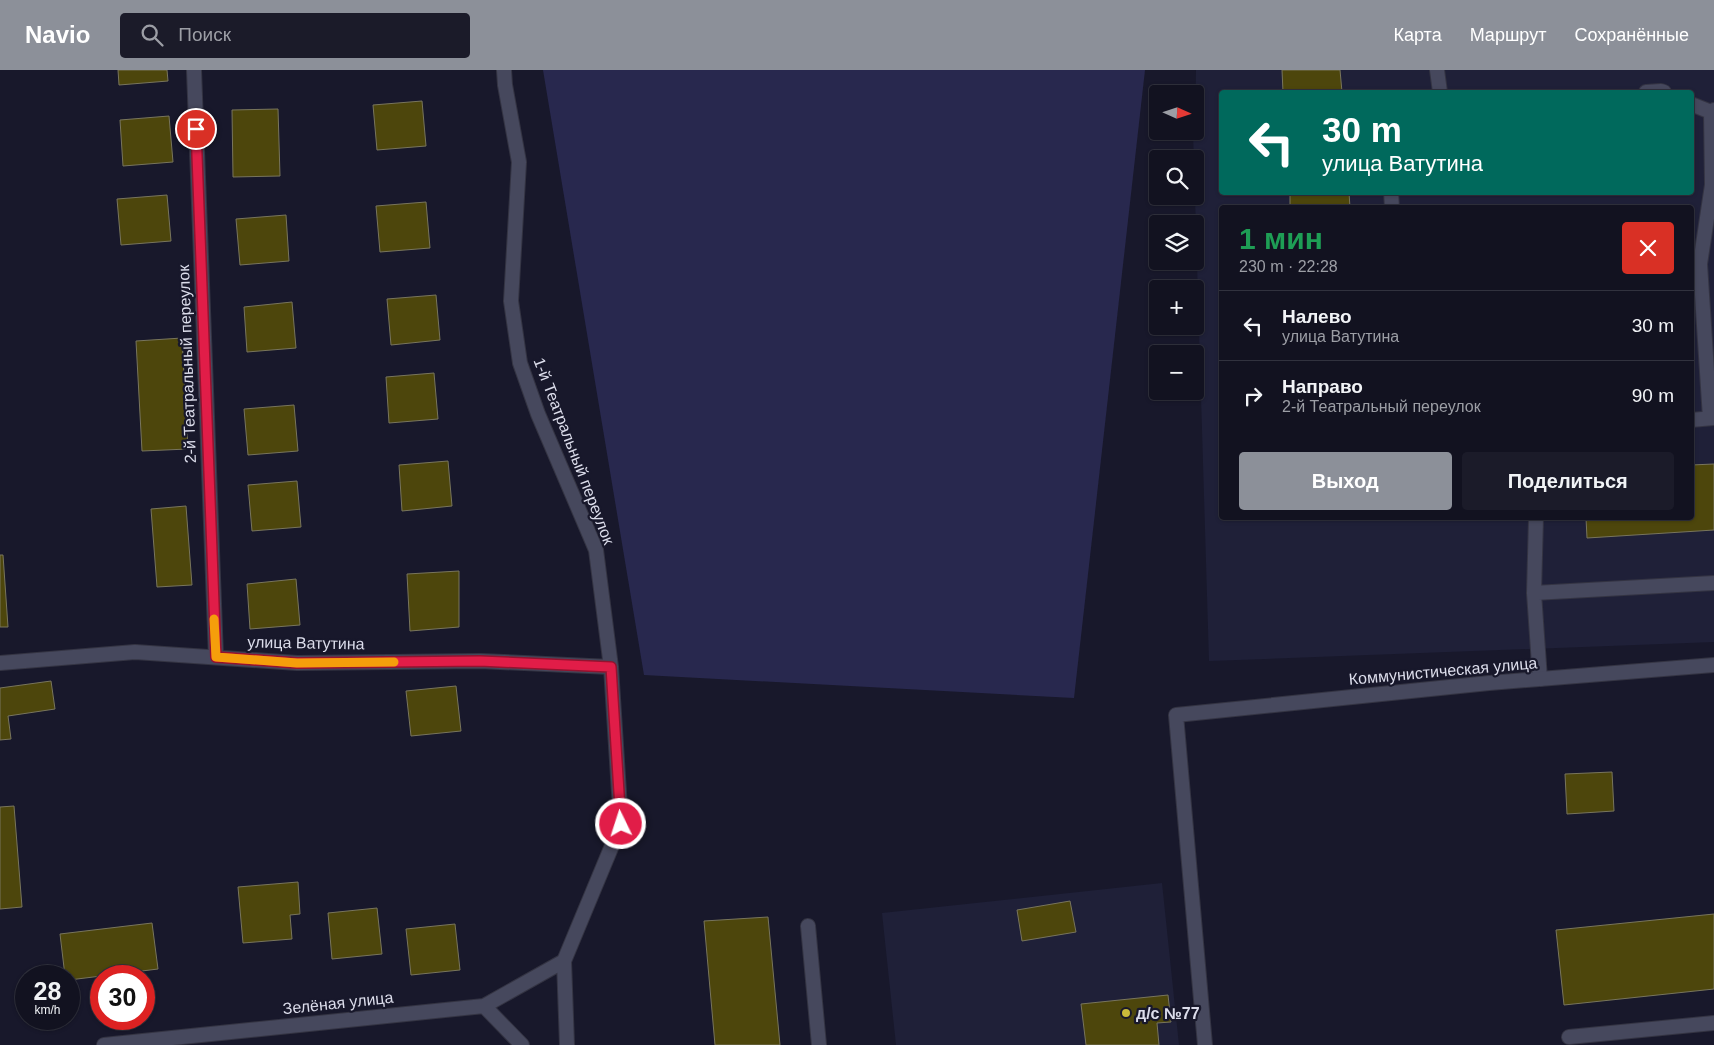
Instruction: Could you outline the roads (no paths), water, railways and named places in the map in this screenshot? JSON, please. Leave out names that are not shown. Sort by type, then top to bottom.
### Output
[{"type":"street","name":"2-й Театральный переулок","points":[[194,70],[216,657]]},
{"type":"street","name":"1-й Театральный переулок","points":[[504,70],[505,86],[519,162],[511,301],[520,363],[538,414],[596,550],[611,667],[621,824],[564,961],[567,1045]]},
{"type":"street","points":[[1437,70],[1440,90]]},
{"type":"street","points":[[1694,105],[1713,111],[1713,185],[1700,264],[1712,418],[1694,420]]},
{"type":"street","points":[[1536,520],[1534,593],[1540,679]]},
{"type":"street","points":[[1534,593],[1714,583]]},
{"type":"street","name":"улица Ватутина","points":[[0,664],[135,652],[297,663],[480,661],[611,667]]},
{"type":"street","name":"Коммунистическая улица","points":[[1205,1045],[1176,715],[1489,683],[1714,666]]},
{"type":"street","points":[[808,926],[819,1045]]},
{"type":"street","name":"Зелёная улица","points":[[104,1045],[484,1006],[564,961]]},
{"type":"street","points":[[484,1006],[522,1045]]},
{"type":"street","points":[[1569,1037],[1714,1023]]},
{"type":"place","name":"д/с №77","points":[[1126,1013]]}]
